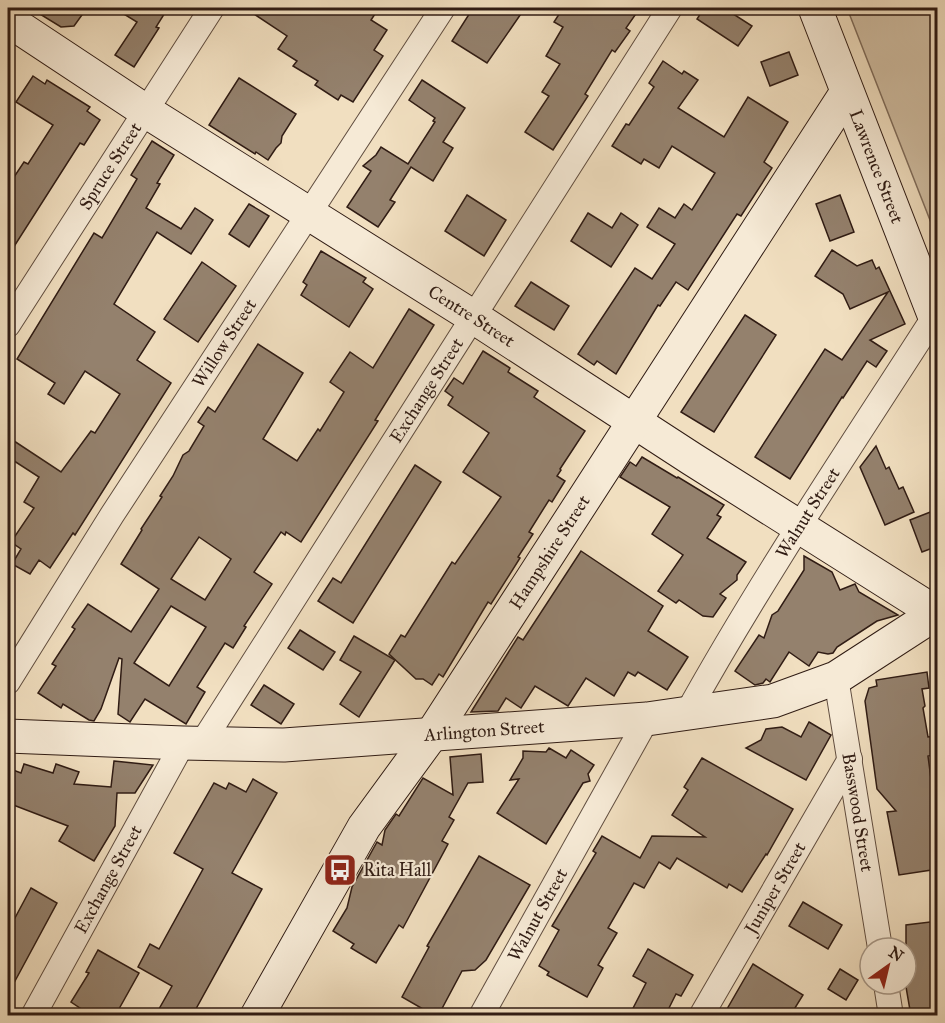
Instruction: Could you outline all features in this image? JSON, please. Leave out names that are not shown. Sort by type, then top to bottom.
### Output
[{"type":"street","name":"Spruce Street","points":[[8,325],[144,110],[212,8]]},
{"type":"street","name":"Willow Street","points":[[8,681],[112,515],[443,8]]},
{"type":"street","name":"Exchange Street","points":[[33,1016],[193,743],[670,8]]},
{"type":"street","name":"Lawrence Street","points":[[815,8],[936,321]]},
{"type":"street","name":"Centre Street","points":[[8,20],[144,110],[937,612]]},
{"type":"street","name":"Hampshire Street","points":[[257,1016],[364,827],[432,734],[847,92]]},
{"type":"street","name":"Walnut Street","points":[[686,715],[718,657],[800,527],[936,321]]},
{"type":"street","name":"Arlington Street","points":[[8,736],[284,745],[686,715],[773,701],[836,678],[937,612]]},
{"type":"street","name":"Basswood Street","points":[[836,678],[878,936]]},
{"type":"street","name":"Walnut Street","points":[[481,1016],[647,719]]},
{"type":"street","name":"Juniper Street","points":[[701,1016],[849,759]]},
{"type":"street","points":[[888,996],[891,1016]]},
{"type":"shaded area","points":[[847,8],[937,8],[937,238]]},
{"type":"building","points":[[30,8],[87,8],[74,26],[61,27]]},
{"type":"building","points":[[114,8],[168,8],[156,27],[159,28],[134,67],[115,55],[137,22]]},
{"type":"building","points":[[245,8],[379,8],[371,20],[387,30],[374,50],[383,56],[353,102],[341,95],[338,100],[315,85],[318,81],[293,66],[297,61],[278,49],[287,36]]},
{"type":"building","points":[[473,8],[525,8],[487,63],[452,41]]},
{"type":"building","points":[[563,8],[640,8],[626,28],[630,31],[615,52],[612,50],[585,94],[588,96],[553,150],[525,132],[549,96],[542,92],[560,64],[546,56],[563,27],[554,22]]},
{"type":"building","points":[[704,8],[724,8],[752,26],[738,46],[697,19]]},
{"type":"building","points":[[789,52],[798,75],[770,86],[761,62]]},
{"type":"building","points":[[663,61],[682,74],[684,71],[698,80],[678,108],[724,137],[748,97],[788,122],[764,162],[772,168],[741,216],[737,214],[688,290],[676,282],[660,306],[658,305],[616,374],[597,361],[594,365],[578,354],[635,268],[652,279],[675,244],[647,227],[659,208],[675,218],[684,204],[692,210],[715,173],[672,146],[659,168],[644,159],[641,164],[612,146],[654,87],[649,83]]},
{"type":"building","points":[[33,76],[45,84],[47,80],[90,107],[87,111],[100,120],[84,145],[80,143],[8,256],[8,186],[24,162],[28,164],[53,125],[16,102]]},
{"type":"building","points":[[239,78],[296,114],[282,136],[281,143],[268,160],[209,125]]},
{"type":"building","points":[[422,80],[465,108],[443,142],[453,148],[433,181],[411,167],[390,200],[395,202],[378,227],[347,207],[371,171],[363,166],[376,155],[381,147],[408,164],[435,122],[433,121],[435,118],[409,100]]},
{"type":"building","points":[[152,141],[174,155],[157,183],[160,184],[146,208],[181,229],[195,208],[213,220],[191,254],[157,232],[114,304],[155,332],[137,360],[171,383],[75,535],[73,533],[50,568],[39,560],[30,574],[12,564],[21,549],[11,542],[34,508],[24,502],[39,477],[8,457],[8,437],[61,472],[91,431],[95,433],[120,394],[85,371],[64,404],[48,394],[55,383],[17,359],[94,233],[102,238],[137,179],[131,175]]},
{"type":"building","points":[[467,195],[506,220],[484,256],[445,231]]},
{"type":"building","points":[[840,195],[854,232],[830,241],[816,204]]},
{"type":"building","points":[[249,204],[269,216],[249,247],[229,234]]},
{"type":"building","points":[[588,213],[612,228],[621,213],[638,225],[611,267],[571,241]]},
{"type":"building","points":[[832,250],[857,266],[872,260],[876,269],[879,267],[905,324],[870,340],[887,351],[876,367],[867,361],[790,479],[755,457],[825,349],[842,360],[888,292],[850,309],[843,294],[815,276]]},
{"type":"building","points":[[321,251],[366,278],[363,282],[373,289],[349,327],[301,295],[307,285],[303,282]]},
{"type":"building","points":[[202,262],[236,286],[198,342],[164,319]]},
{"type":"building","points":[[531,282],[569,306],[554,330],[515,306]]},
{"type":"building","points":[[409,309],[434,325],[375,420],[378,421],[301,542],[286,532],[285,535],[281,532],[254,572],[272,584],[244,626],[246,627],[233,648],[225,643],[197,687],[205,692],[186,724],[145,699],[130,722],[118,714],[122,659],[119,658],[101,709],[94,721],[63,704],[61,708],[38,693],[56,666],[52,664],[75,629],[72,627],[88,604],[131,632],[159,589],[121,564],[162,497],[160,496],[183,455],[189,451],[204,426],[198,422],[208,407],[215,412],[258,344],[303,373],[263,439],[297,461],[318,429],[320,431],[344,392],[330,382],[350,352],[373,368]],"holes":[[[199,537],[231,559],[205,600],[171,579]],[[171,606],[206,627],[169,686],[134,663]]]},
{"type":"building","points":[[745,315],[776,335],[714,432],[681,412]]},
{"type":"building","points":[[483,351],[510,368],[508,372],[538,391],[534,397],[585,431],[557,476],[565,481],[552,502],[549,500],[529,532],[533,534],[518,557],[520,558],[491,604],[488,602],[443,677],[439,674],[432,685],[423,679],[416,679],[389,654],[401,635],[405,637],[452,562],[455,564],[501,497],[463,472],[489,433],[448,405],[453,397],[445,391],[454,378],[463,384]]},
{"type":"building","points":[[876,446],[886,469],[889,467],[899,489],[903,487],[914,512],[885,525],[860,467]]},
{"type":"building","points":[[642,457],[724,505],[717,515],[721,517],[707,538],[746,562],[737,575],[737,580],[720,594],[726,598],[713,617],[703,616],[679,600],[676,603],[658,591],[683,555],[652,534],[670,507],[620,477],[630,462],[636,466]]},
{"type":"building","points":[[415,465],[441,482],[353,623],[318,601],[333,578],[341,583]]},
{"type":"building","points":[[938,509],[938,546],[922,552],[910,520]]},
{"type":"building","points":[[581,551],[663,606],[648,631],[688,657],[667,690],[638,672],[635,676],[628,672],[614,696],[586,678],[568,706],[535,686],[521,708],[506,698],[498,711],[471,712],[518,637],[523,640]]},
{"type":"building","points":[[804,556],[832,572],[840,590],[855,584],[859,592],[898,615],[877,621],[837,647],[833,653],[818,652],[809,666],[789,652],[770,682],[766,679],[763,683],[755,685],[735,671],[759,635],[764,638],[772,615],[778,611],[804,570]]},
{"type":"building","points":[[300,630],[335,652],[323,670],[288,648]]},
{"type":"building","points":[[354,636],[395,660],[359,717],[340,704],[361,672],[340,660]]},
{"type":"building","points":[[927,672],[929,688],[922,689],[925,706],[923,708],[928,737],[938,736],[938,754],[928,756],[934,802],[938,801],[938,869],[899,875],[887,812],[896,811],[877,789],[865,701],[869,688],[877,686],[876,680]]},
{"type":"building","points":[[264,685],[294,704],[281,724],[251,705]]},
{"type":"building","points":[[809,722],[831,735],[806,780],[746,748],[761,740],[766,729],[782,727],[801,737]]},
{"type":"building","points":[[549,748],[566,758],[571,750],[594,765],[588,774],[590,781],[583,783],[546,844],[497,813],[519,779],[510,780],[523,758],[523,751],[546,752]]},
{"type":"building","points":[[481,754],[483,782],[468,783],[449,817],[454,820],[442,841],[448,844],[403,928],[399,925],[376,963],[351,948],[354,944],[333,931],[347,908],[352,887],[377,842],[382,845],[385,830],[396,814],[399,816],[423,778],[453,795],[450,757]]},
{"type":"building","points":[[702,758],[793,809],[767,855],[742,892],[729,884],[727,888],[677,858],[670,869],[659,862],[644,888],[634,883],[608,928],[617,933],[598,965],[603,968],[587,997],[547,975],[549,972],[539,966],[559,930],[552,926],[596,853],[593,851],[602,836],[640,858],[652,836],[705,837],[672,815],[688,790],[684,787]]},
{"type":"building","points":[[114,761],[153,765],[135,793],[117,793],[115,826],[94,861],[59,841],[68,826],[8,803],[8,768],[21,773],[24,764],[53,773],[56,764],[79,772],[74,784],[111,787]]},
{"type":"building","points":[[253,779],[277,793],[232,873],[262,889],[192,1016],[155,1016],[172,986],[138,967],[150,944],[159,949],[203,869],[174,853],[214,783],[226,789],[229,783],[246,792]]},
{"type":"building","points":[[479,856],[530,885],[486,960],[475,970],[462,971],[438,1016],[435,1016],[402,997],[429,947],[427,946]]},
{"type":"building","points":[[31,888],[57,903],[8,994],[8,931]]},
{"type":"building","points":[[803,902],[842,925],[828,949],[789,926]]},
{"type":"building","points":[[938,921],[938,1016],[911,1016],[908,996],[918,996],[918,936],[906,936],[906,925]]},
{"type":"building","points":[[648,949],[693,975],[681,996],[676,994],[665,1016],[629,1016],[646,983],[633,976]]},
{"type":"building","points":[[98,950],[139,973],[115,1016],[92,1016],[71,1002],[89,973],[86,972]]},
{"type":"building","points":[[753,964],[803,995],[790,1016],[723,1016]]},
{"type":"building","points":[[840,969],[858,980],[846,1000],[828,989]]},
{"type":"place","name":"Rita Hall","points":[[340,870]]}]
